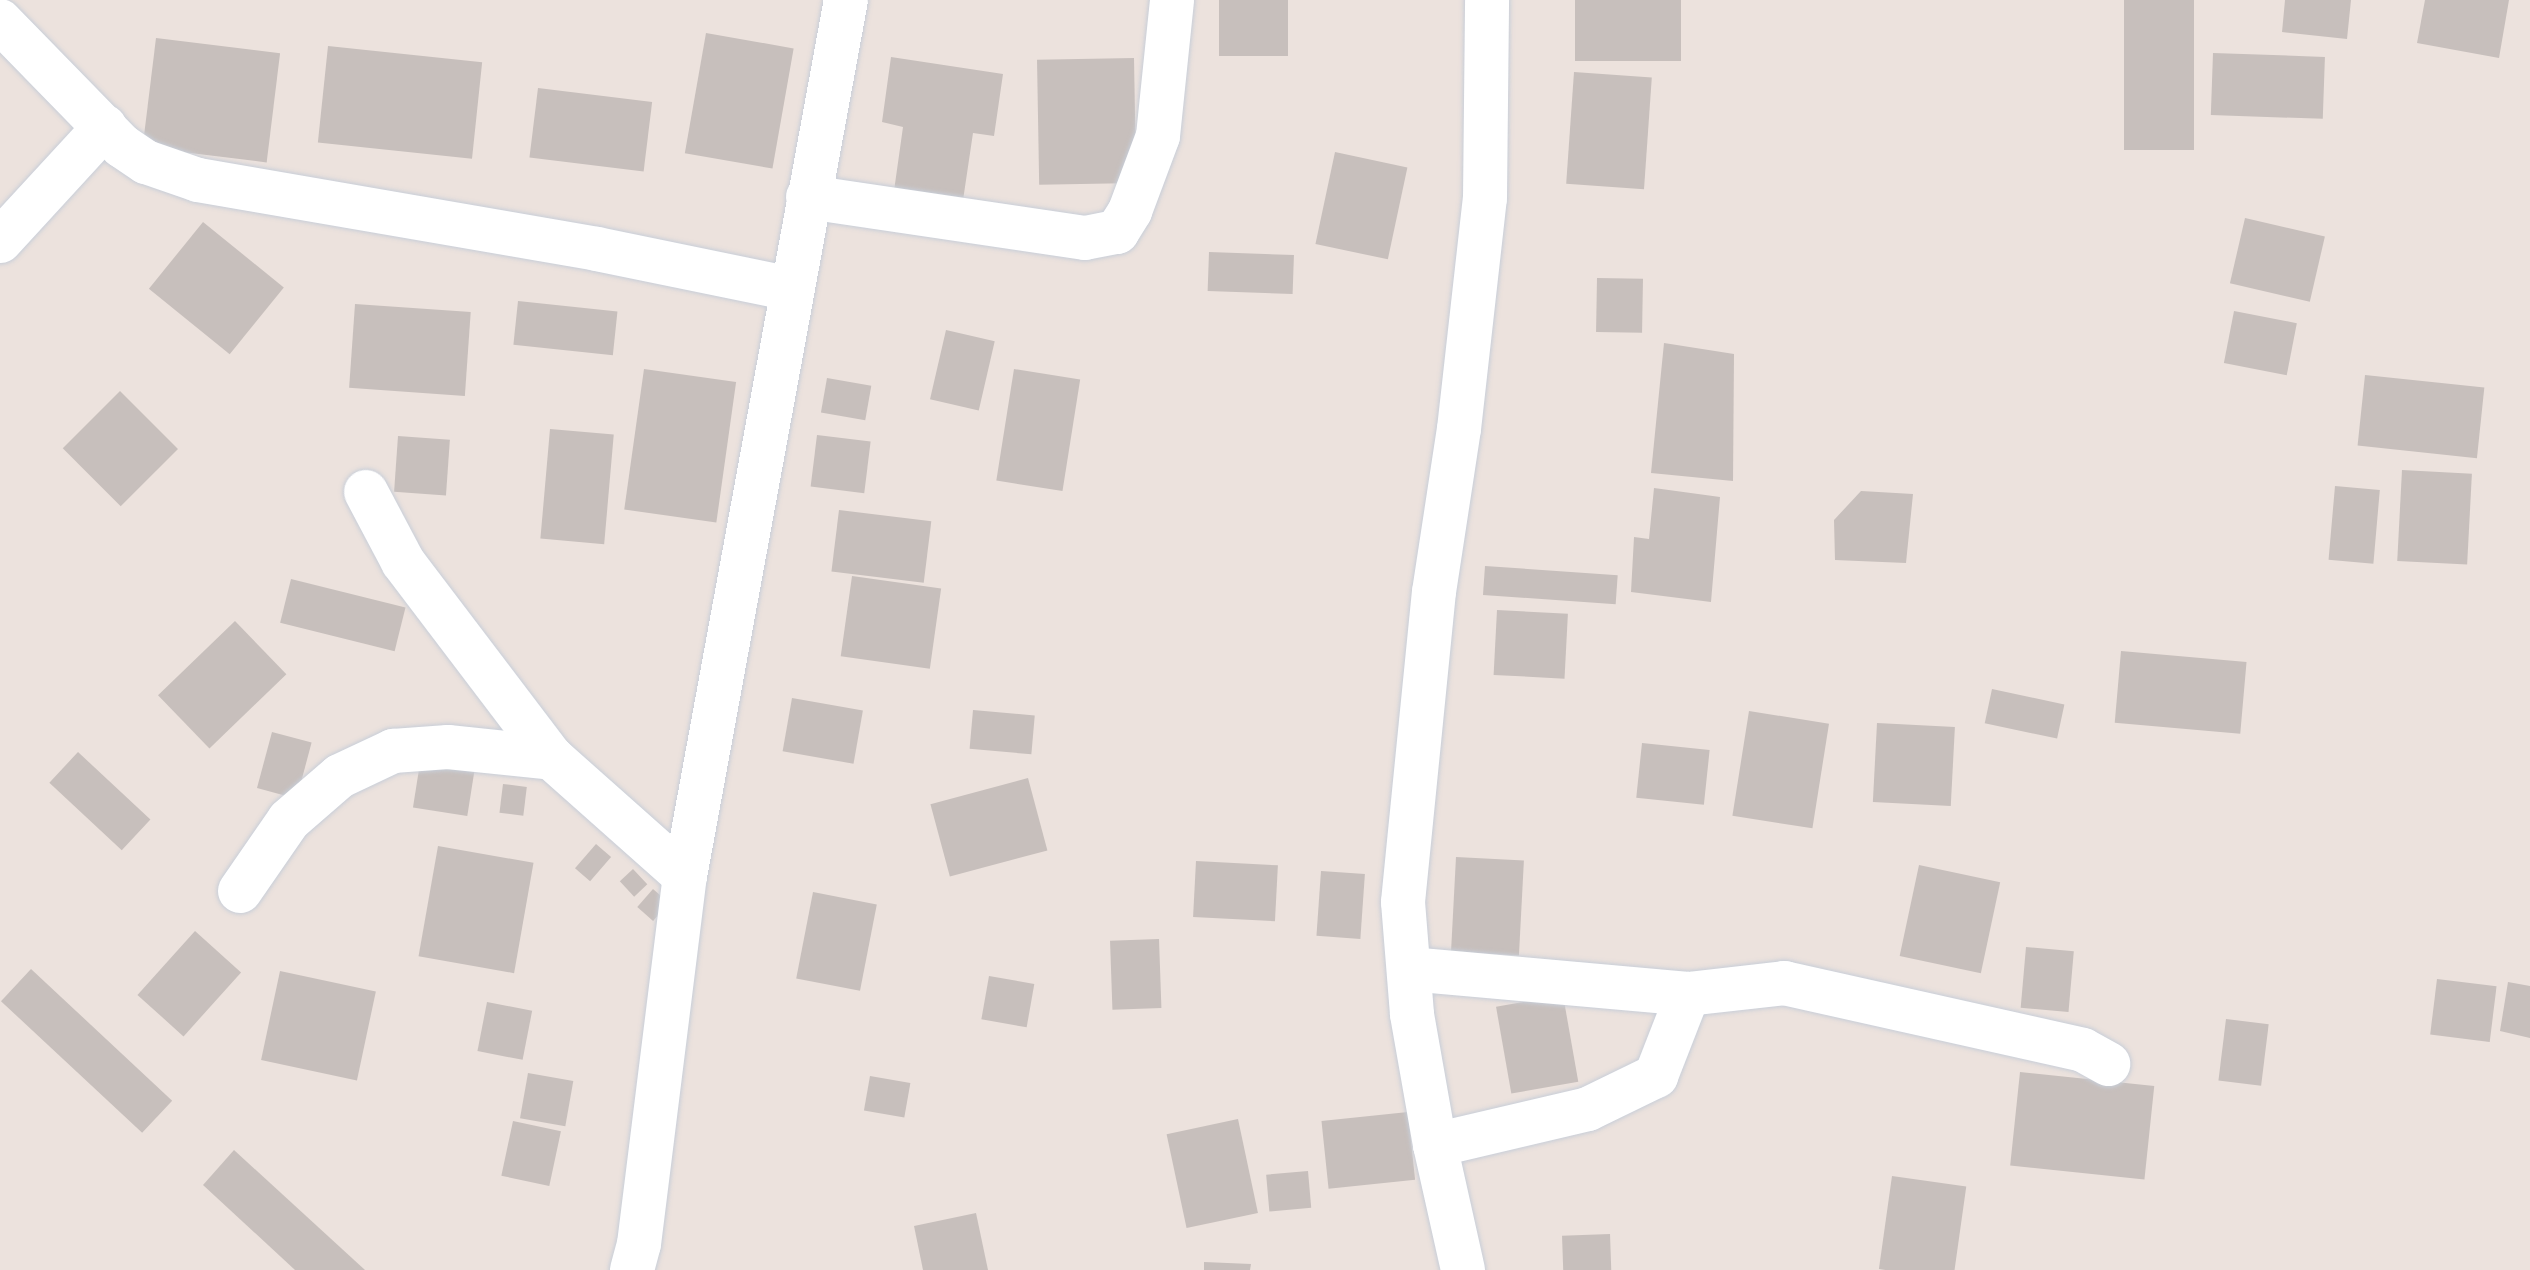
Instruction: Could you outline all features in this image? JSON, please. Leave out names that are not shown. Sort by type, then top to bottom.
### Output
[{"type":"street","points":[[632,1270],[639,1244],[685,876],[846,0]]},
{"type":"street","points":[[808,197],[1085,238],[1117,232],[1130,211],[1158,136],[1172,0]]},
{"type":"street","points":[[1463,1270],[1435,1145],[1409,969],[1403,902],[1432,607],[1459,429],[1485,198],[1487,0]]},
{"type":"street","points":[[0,21],[122,146],[146,162],[198,180],[597,249],[792,289]]},
{"type":"street","points":[[0,241],[105,127]]},
{"type":"street","points":[[366,492],[403,562],[552,758],[685,876]]},
{"type":"street","points":[[240,891],[289,820],[340,776],[393,751],[448,747],[552,758]]},
{"type":"street","points":[[1409,969],[1688,994],[1784,983],[2083,1050],[2108,1064]]},
{"type":"street","points":[[1435,1145],[1588,1109],[1656,1076],[1688,994]]},
{"type":"building","points":[[1219,0],[1288,0],[1288,56],[1219,56]]},
{"type":"building","points":[[1575,0],[1681,0],[1681,61],[1575,61]]},
{"type":"building","points":[[2124,0],[2194,0],[2194,150],[2124,150]]},
{"type":"building","points":[[2285,0],[2351,0],[2347,39],[2282,32]]},
{"type":"building","points":[[2425,0],[2509,0],[2499,58],[2417,43]]},
{"type":"building","points":[[706,33],[794,48],[772,169],[685,153]]},
{"type":"building","points":[[156,38],[280,53],[267,162],[143,147]]},
{"type":"building","points":[[328,46],[482,62],[472,159],[318,142]]},
{"type":"building","points":[[2213,53],[2325,57],[2323,119],[2211,115]]},
{"type":"building","points":[[891,57],[1003,74],[994,136],[973,133],[962,207],[893,198],[903,127],[882,122]]},
{"type":"building","points":[[1134,58],[1136,183],[1039,185],[1037,60]]},
{"type":"building","points":[[1574,72],[1652,77],[1644,189],[1566,184]]},
{"type":"building","points":[[538,88],[652,102],[644,171],[529,157]]},
{"type":"building","points":[[1335,152],[1407,167],[1388,259],[1315,244]]},
{"type":"building","points":[[2245,218],[2325,236],[2310,302],[2230,283]]},
{"type":"building","points":[[203,222],[284,287],[230,354],[149,289]]},
{"type":"building","points":[[1209,252],[1294,255],[1293,294],[1208,291]]},
{"type":"building","points":[[1597,278],[1643,279],[1642,333],[1596,332]]},
{"type":"building","points":[[518,301],[617,311],[613,355],[513,345]]},
{"type":"building","points":[[355,304],[471,312],[465,396],[349,388]]},
{"type":"building","points":[[2234,311],[2297,323],[2287,375],[2224,363]]},
{"type":"building","points":[[946,330],[995,341],[979,410],[930,399]]},
{"type":"building","points":[[1664,343],[1734,354],[1733,481],[1651,473]]},
{"type":"building","points":[[644,369],[736,382],[716,523],[624,510]]},
{"type":"building","points":[[1014,369],[1080,379],[1062,491],[996,481]]},
{"type":"building","points":[[2365,375],[2484,388],[2477,458],[2358,446]]},
{"type":"building","points":[[827,378],[871,386],[865,420],[821,412]]},
{"type":"building","points":[[120,391],[178,449],[121,506],[63,448]]},
{"type":"building","points":[[550,429],[614,435],[604,544],[540,539]]},
{"type":"building","points":[[817,435],[871,442],[864,493],[811,487]]},
{"type":"building","points":[[398,436],[450,440],[446,495],[394,492]]},
{"type":"building","points":[[2402,470],[2472,474],[2467,565],[2397,561]]},
{"type":"building","points":[[2335,486],[2380,490],[2373,564],[2329,560]]},
{"type":"building","points":[[1654,488],[1720,497],[1711,602],[1631,592],[1634,537],[1649,539]]},
{"type":"building","points":[[1861,491],[1913,494],[1906,563],[1835,560],[1834,520]]},
{"type":"building","points":[[839,510],[931,521],[924,583],[831,572]]},
{"type":"building","points":[[1485,566],[1618,575],[1616,604],[1483,595]]},
{"type":"building","points":[[852,576],[941,589],[930,669],[841,656]]},
{"type":"building","points":[[291,579],[405,608],[395,651],[280,623]]},
{"type":"building","points":[[1497,610],[1568,614],[1565,679],[1494,675]]},
{"type":"building","points":[[235,621],[286,674],[209,749],[158,695]]},
{"type":"building","points":[[2121,651],[2247,662],[2240,734],[2115,723]]},
{"type":"building","points":[[1992,689],[2064,704],[2057,739],[1985,723]]},
{"type":"building","points":[[792,698],[863,711],[854,764],[783,751]]},
{"type":"building","points":[[973,710],[1035,715],[1031,754],[970,749]]},
{"type":"building","points":[[1749,711],[1829,724],[1812,828],[1732,816]]},
{"type":"building","points":[[1877,723],[1955,727],[1951,806],[1873,802]]},
{"type":"building","points":[[272,732],[312,743],[297,799],[257,788]]},
{"type":"building","points":[[1642,743],[1710,750],[1704,805],[1636,798]]},
{"type":"building","points":[[78,752],[150,820],[122,850],[49,783]]},
{"type":"building","points":[[420,763],[474,772],[467,816],[413,807]]},
{"type":"building","points":[[1028,778],[1047,850],[950,877],[930,804]]},
{"type":"building","points":[[503,784],[527,787],[523,816],[499,813]]},
{"type":"building","points":[[596,844],[611,857],[590,881],[575,868]]},
{"type":"building","points":[[438,846],[534,863],[514,973],[419,956]]},
{"type":"building","points":[[1456,857],[1524,861],[1519,955],[1451,952]]},
{"type":"building","points":[[1196,861],[1278,865],[1275,921],[1193,917]]},
{"type":"building","points":[[1919,865],[2000,882],[1981,973],[1900,956]]},
{"type":"building","points":[[633,869],[647,884],[634,897],[620,881]]},
{"type":"building","points":[[1321,871],[1365,874],[1360,939],[1316,936]]},
{"type":"building","points":[[653,889],[669,903],[653,921],[637,907]]},
{"type":"building","points":[[813,892],[877,904],[860,991],[796,978]]},
{"type":"building","points":[[195,931],[241,972],[184,1036],[137,995]]},
{"type":"building","points":[[1159,939],[1161,1008],[1112,1010],[1110,941]]},
{"type":"building","points":[[2026,947],[2074,951],[2069,1012],[2021,1008]]},
{"type":"building","points":[[31,969],[172,1101],[142,1133],[1,1001]]},
{"type":"building","points":[[280,971],[376,991],[357,1080],[261,1060]]},
{"type":"building","points":[[989,976],[1034,984],[1027,1027],[981,1019]]},
{"type":"building","points":[[2437,979],[2497,986],[2490,1042],[2430,1035]]},
{"type":"building","points":[[2508,982],[2530,986],[2530,1038],[2500,1031]]},
{"type":"building","points":[[1563,995],[1578,1082],[1511,1093],[1496,1007]]},
{"type":"building","points":[[487,1002],[532,1011],[523,1060],[477,1051]]},
{"type":"building","points":[[2226,1019],[2269,1024],[2261,1086],[2218,1081]]},
{"type":"building","points":[[2020,1072],[2154,1086],[2144,1180],[2010,1165]]},
{"type":"building","points":[[528,1073],[573,1081],[565,1126],[520,1118]]},
{"type":"building","points":[[870,1076],[910,1083],[904,1118],[864,1110]]},
{"type":"building","points":[[1408,1112],[1415,1180],[1329,1189],[1321,1121]]},
{"type":"building","points":[[1238,1119],[1258,1213],[1187,1228],[1167,1134]]},
{"type":"building","points":[[513,1121],[561,1131],[549,1186],[501,1176]]},
{"type":"building","points":[[234,1150],[365,1270],[295,1270],[203,1185]]},
{"type":"building","points":[[1308,1171],[1311,1208],[1269,1212],[1266,1175]]},
{"type":"building","points":[[1892,1176],[1966,1186],[1955,1270],[1879,1269]]},
{"type":"building","points":[[976,1213],[988,1270],[923,1270],[914,1226]]},
{"type":"building","points":[[1610,1234],[1611,1270],[1563,1270],[1562,1236]]},
{"type":"building","points":[[1204,1262],[1251,1264],[1250,1270],[1204,1270]]}]
